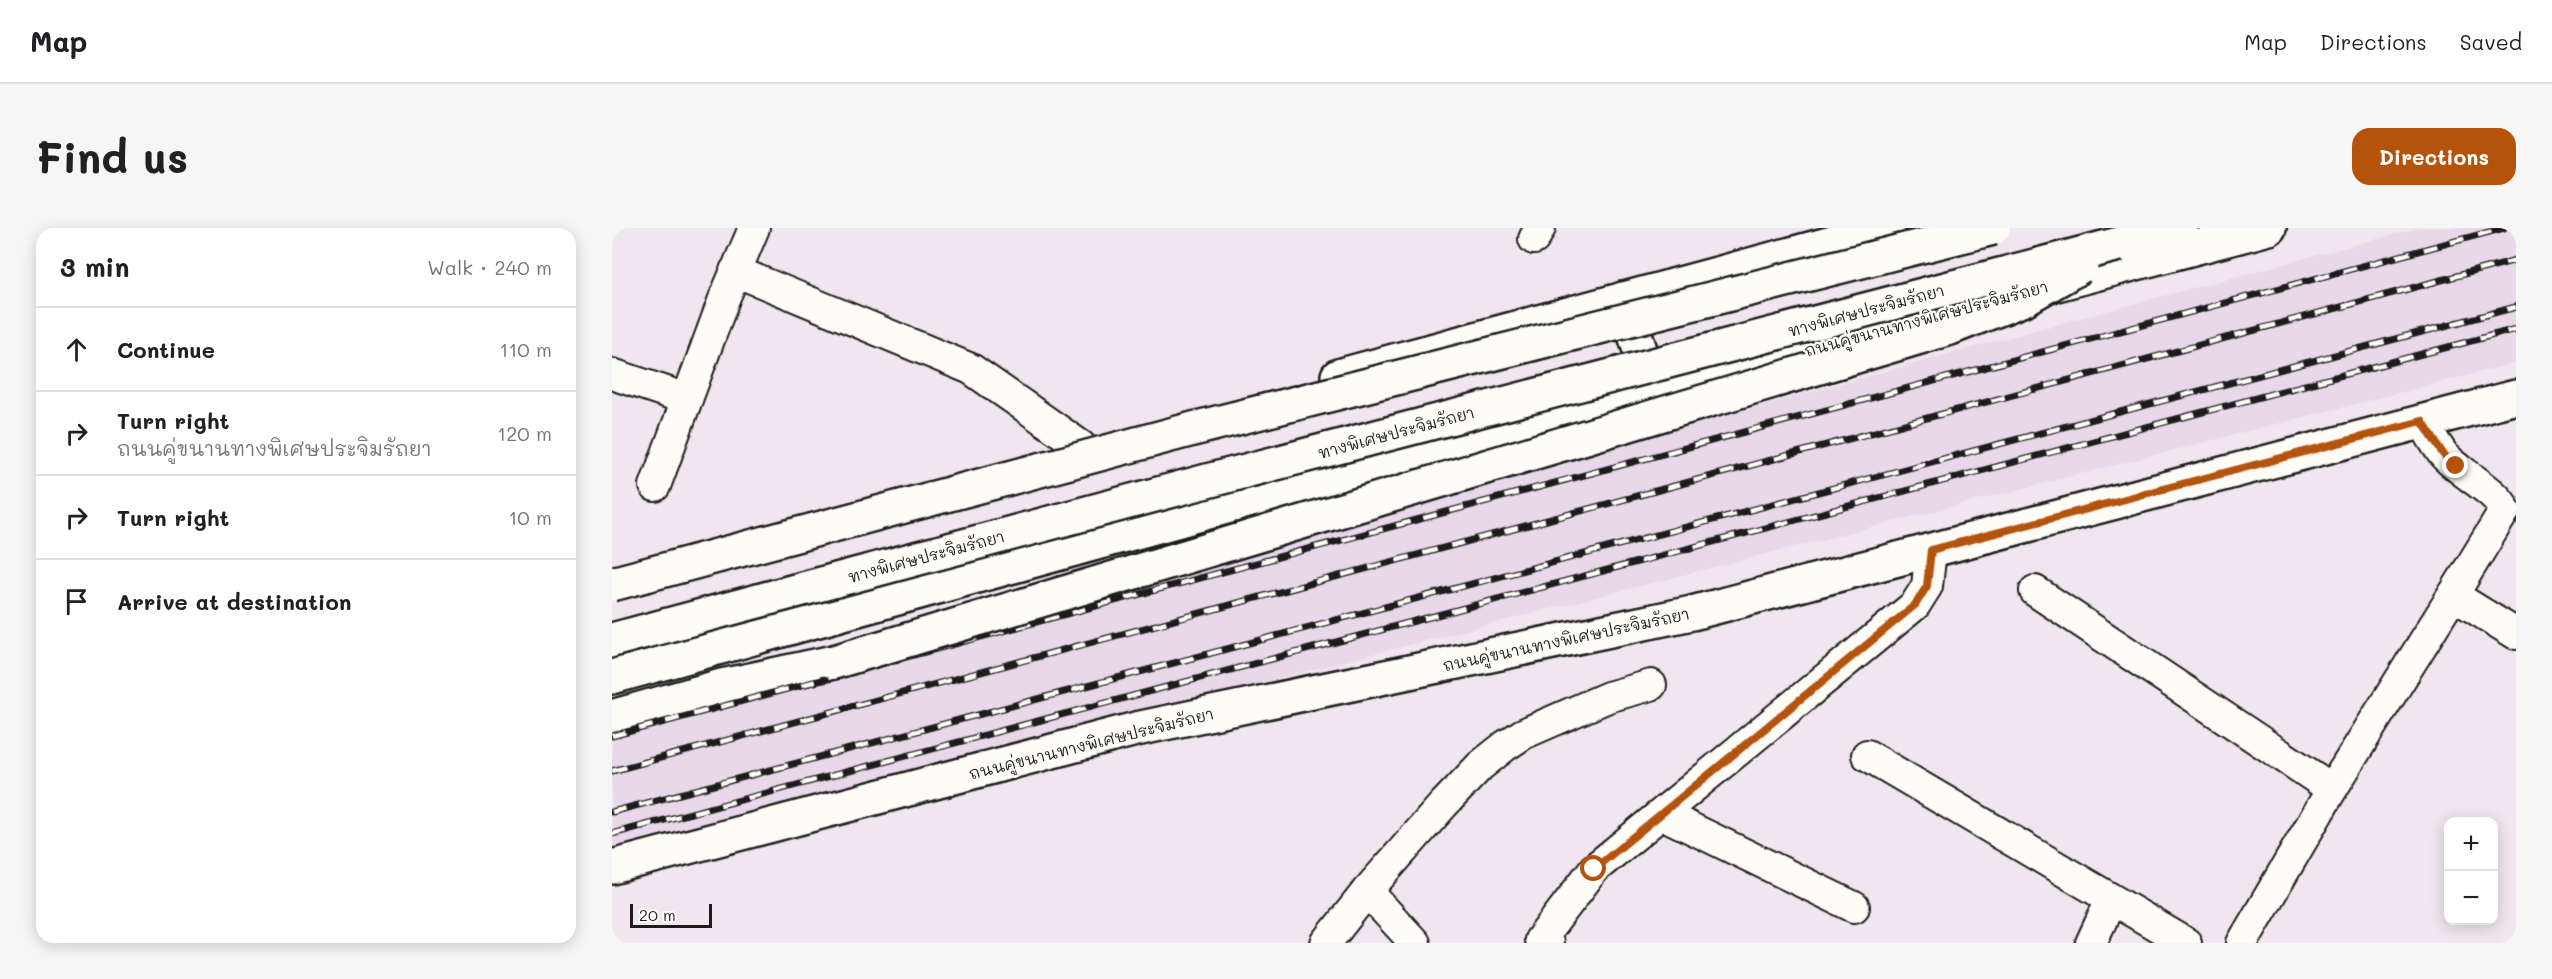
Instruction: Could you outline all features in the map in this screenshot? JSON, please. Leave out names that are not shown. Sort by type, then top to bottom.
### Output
[{"type":"main road","points":[[612,572],[1888,228]]},
{"type":"main road","points":[[612,584],[1193,429],[1993,228]]},
{"type":"main road","name":"ทางพิเศษประจิมรัถยา","points":[[612,640],[1207,481],[2181,228]]},
{"type":"main road","name":"ถนนคู่ขนานทางพิเศษประจิมรัถยา","points":[[612,677],[1653,389],[2269,228]]},
{"type":"main road","points":[[612,717],[722,686],[834,662],[1950,328],[2024,298],[2119,244]]},
{"type":"main road","points":[[1623,299],[1653,389]]},
{"type":"main road","name":"ถนนคู่ขนานทางพิเศษประจิมรัถยา","points":[[612,867],[1136,729],[1692,613],[2516,397]]},
{"type":"street","points":[[655,486],[735,271],[754,228]]},
{"type":"street","points":[[735,271],[971,369],[1082,446]]},
{"type":"street","points":[[612,374],[687,399]]},
{"type":"street","points":[[2242,943],[2332,789],[2493,535],[2505,510],[2503,502],[2466,475],[2443,454],[2422,421]]},
{"type":"street","points":[[1548,943],[1540,940],[1594,869],[1915,605],[1927,586],[1931,550]]},
{"type":"street","points":[[2035,591],[2332,789]]},
{"type":"street","points":[[2453,595],[2516,634]]},
{"type":"street","points":[[1326,943],[1367,891],[1443,805],[1480,766],[1504,746],[1523,734],[1608,697],[1651,685]]},
{"type":"street","points":[[1867,755],[2186,943]]},
{"type":"street","points":[[1662,814],[1854,907]]},
{"type":"street","points":[[1367,891],[1415,943]]},
{"type":"street","points":[[2091,943],[2111,900]]},
{"type":"shaded area","points":[[2418,228],[2516,228],[2516,363],[1326,666],[612,853],[612,720],[2077,319]]},
{"type":"railway","points":[[612,736],[2504,228]]},
{"type":"railway","points":[[612,771],[2516,260]]},
{"type":"railway","points":[[612,812],[2516,307]]},
{"type":"railway","points":[[612,834],[2516,329]]},
{"type":"route","points":[[1594,869],[1915,605],[1927,586],[1931,550],[2422,421],[2443,454],[2456,466]]}]
